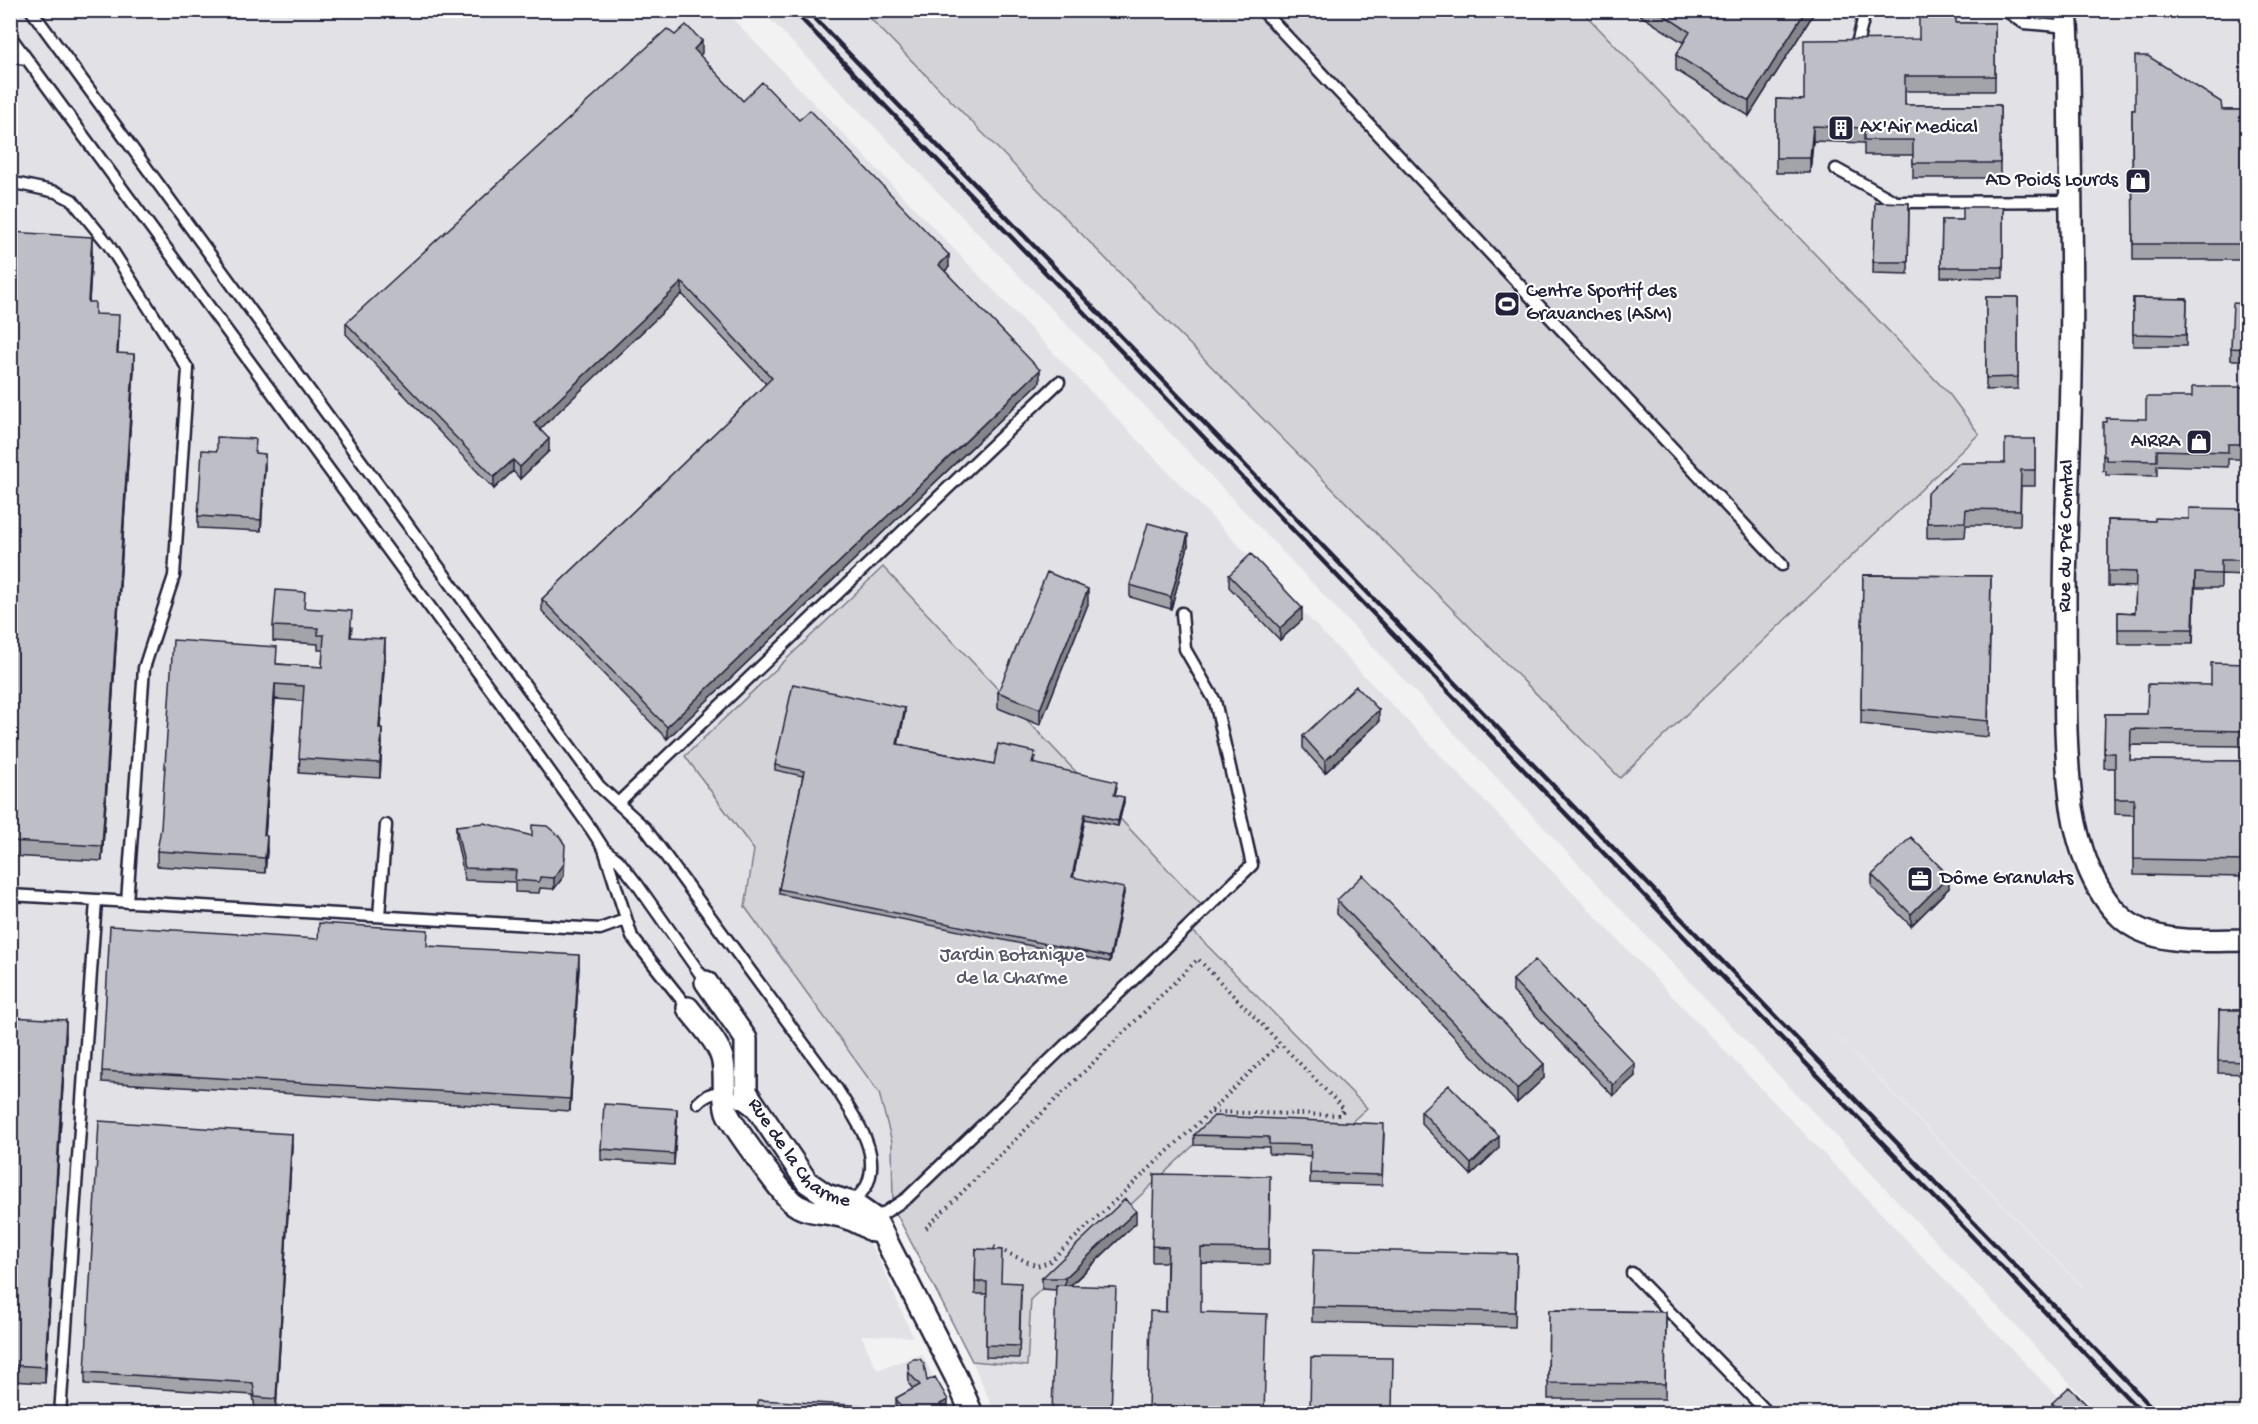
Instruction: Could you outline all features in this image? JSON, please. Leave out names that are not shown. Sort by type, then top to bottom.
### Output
[{"type":"street","name":"Rue du Pré Comtal","points":[[2067,19],[2072,374],[2065,580],[2066,736],[2072,809],[2084,853],[2095,881],[2108,902],[2122,918],[2136,928],[2159,936],[2183,939],[2247,940]]},
{"type":"street","name":"Rue de la Charme","points":[[706,982],[746,1039],[746,1092],[807,1182],[826,1195],[852,1203],[875,1219],[972,1413]]},
{"type":"street","name":"Rue de la Charme","points":[[688,1008],[720,1051],[728,1115],[780,1188],[793,1203],[808,1211],[851,1219],[872,1230],[888,1244]]},
{"type":"lane","points":[[31,10],[599,786],[645,828],[837,1089],[860,1126],[871,1155],[867,1185],[852,1203]]},
{"type":"lane","points":[[1262,10],[1782,565]]},
{"type":"lane","points":[[1858,40],[1865,12],[1868,10]]},
{"type":"lane","points":[[2005,10],[2024,23],[2067,19]]},
{"type":"lane","points":[[10,36],[495,695],[604,849],[619,861],[637,884],[706,982]]},
{"type":"lane","points":[[10,57],[27,59]]},
{"type":"lane","points":[[1836,168],[1896,202],[2071,201]]},
{"type":"lane","points":[[10,182],[56,192],[72,200],[108,244],[188,369],[174,576],[144,668],[127,902]]},
{"type":"lane","points":[[618,803],[1059,382]]},
{"type":"lane","points":[[875,1219],[907,1198],[1252,865],[1215,701],[1185,649],[1182,613]]},
{"type":"lane","points":[[379,916],[386,825]]},
{"type":"lane","points":[[604,849],[632,937],[688,1008]]},
{"type":"lane","points":[[10,895],[591,929],[600,929],[625,920]]},
{"type":"lane","points":[[60,1413],[96,901]]},
{"type":"lane","points":[[698,1103],[706,1095],[716,1092],[736,1098],[765,1119]]},
{"type":"lane","points":[[1632,1273],[1769,1413]]},
{"type":"path","points":[[926,1228],[1198,959],[1344,1109],[1340,1115],[1210,1112]]},
{"type":"path","points":[[994,1247],[1037,1266],[1049,1262],[1210,1112],[1280,1043]]},
{"type":"shaded area","points":[[10,11],[725,11],[2073,1413],[995,1413],[972,1361],[1027,1365],[1031,1299],[1214,1126],[685,756],[754,850],[745,907],[879,1093],[892,1142],[893,1207],[861,1229],[879,1259],[913,1337],[861,1335],[877,1370],[922,1354],[951,1413],[11,1413]]},
{"type":"shaded area","points":[[762,11],[863,11],[1257,413],[1620,778],[1979,434],[1950,395],[1582,11],[2247,11],[2247,1413],[2098,1413],[1103,362]],"holes":[[[1802,1000],[2082,1286],[2082,1287]]]},
{"type":"green space","name":"Centre Sportif des Gravanches (ASM)","points":[[863,11],[1582,11],[1950,395],[1979,434],[1620,778],[1257,413]]},
{"type":"green space","name":"Jardin Botanique de la Charme","points":[[883,567],[1206,910],[1189,927],[1367,1108],[1339,1133],[1214,1126],[1031,1299],[1027,1366],[972,1361],[893,1207],[892,1142],[879,1093],[745,907],[754,850],[685,756]]},
{"type":"building","points":[[1656,10],[1806,10],[1749,101],[1676,55],[1690,32]]},
{"type":"building","points":[[1919,10],[1956,10],[1956,23],[1995,23],[1995,76],[1905,76],[1905,105],[2000,105],[2000,163],[1913,163],[1913,140],[1864,140],[1864,128],[1813,126],[1810,158],[1776,158],[1776,99],[1804,100],[1804,40],[1919,39]]},
{"type":"building","points":[[686,25],[702,41],[694,49],[743,101],[762,82],[799,120],[810,110],[949,255],[939,265],[1040,370],[667,727],[542,599],[772,378],[682,282],[534,423],[549,439],[520,467],[513,460],[494,477],[346,323],[667,29],[675,35]]},
{"type":"building","points":[[2135,56],[2148,56],[2221,102],[2222,110],[2242,110],[2243,244],[2133,244],[2132,110],[2135,110]]},
{"type":"building","points":[[1875,202],[1909,203],[1908,262],[1873,262]]},
{"type":"building","points":[[1963,207],[2003,207],[2003,267],[1941,267],[1942,220],[1963,220]]},
{"type":"building","points":[[10,232],[92,237],[88,302],[95,302],[95,314],[119,315],[117,353],[134,354],[102,846],[10,841]]},
{"type":"building","points":[[1986,297],[2018,297],[2018,377],[1986,378]]},
{"type":"building","points":[[2133,298],[2187,299],[2186,335],[2133,334]]},
{"type":"building","points":[[2233,303],[2247,304],[2247,349],[2231,348]]},
{"type":"building","points":[[2192,387],[2247,387],[2247,444],[2228,444],[2228,452],[2157,450],[2157,461],[2106,460],[2106,456],[2103,456],[2103,422],[2106,422],[2106,418],[2146,419],[2146,397],[2192,397]]},
{"type":"building","points":[[217,437],[256,439],[255,453],[265,454],[261,520],[198,516],[202,450],[217,451]]},
{"type":"building","points":[[2005,439],[2035,439],[2035,470],[2021,470],[2020,510],[1966,509],[1965,522],[1927,523],[1927,494],[1959,463],[2005,463]]},
{"type":"building","points":[[2189,508],[2247,509],[2247,560],[2221,560],[2221,574],[2195,573],[2193,629],[2118,629],[2118,612],[2135,613],[2136,572],[2108,571],[2108,520],[2189,519]]},
{"type":"building","points":[[1148,523],[1188,534],[1171,597],[1130,585]]},
{"type":"building","points":[[1251,554],[1302,608],[1280,628],[1229,575]]},
{"type":"building","points":[[1047,572],[1088,589],[1040,709],[998,692]]},
{"type":"building","points":[[1863,575],[1991,576],[1988,721],[1861,709]]},
{"type":"building","points":[[276,590],[305,592],[304,608],[352,611],[350,637],[385,639],[379,728],[382,728],[380,763],[299,758],[304,686],[275,684],[264,835],[267,836],[265,858],[157,851],[161,828],[173,640],[277,647],[276,664],[322,667],[324,635],[318,635],[318,628],[273,626]]},
{"type":"building","points":[[2211,663],[2247,664],[2247,731],[2131,729],[2130,760],[2247,761],[2247,890],[2245,890],[2245,861],[2134,859],[2134,799],[2115,799],[2115,753],[2104,753],[2105,714],[2147,714],[2148,684],[2211,685]]},
{"type":"building","points":[[793,684],[905,708],[897,744],[994,764],[998,744],[1035,752],[1032,763],[1117,782],[1114,795],[1124,797],[1118,821],[1085,814],[1072,877],[1124,888],[1110,957],[779,889],[804,771],[775,765]]},
{"type":"building","points":[[1356,686],[1379,710],[1325,761],[1303,736]]},
{"type":"building","points":[[484,823],[532,836],[532,825],[547,826],[560,837],[565,845],[564,864],[554,878],[540,877],[539,882],[515,880],[516,870],[465,868],[456,826]]},
{"type":"building","points":[[1911,837],[1949,876],[1911,914],[1872,875]]},
{"type":"building","points":[[1363,875],[1544,1064],[1517,1089],[1337,900]]},
{"type":"building","points":[[319,923],[428,930],[427,946],[579,955],[570,1099],[102,1071],[110,926],[318,939]]},
{"type":"building","points":[[1535,960],[1635,1064],[1613,1085],[1513,980]]},
{"type":"building","points":[[2219,1010],[2247,1010],[2247,1062],[2218,1061]]},
{"type":"building","points":[[10,1017],[66,1020],[45,1367],[10,1365]]},
{"type":"building","points":[[1449,1085],[1499,1136],[1471,1164],[1421,1111]]},
{"type":"building","points":[[2241,1090],[2247,1091],[2247,1143],[2241,1143]]},
{"type":"building","points":[[604,1104],[677,1109],[674,1154],[601,1149]]},
{"type":"building","points":[[1214,1116],[1384,1124],[1382,1175],[1310,1173],[1311,1145],[1269,1144],[1269,1137],[1194,1135]]},
{"type":"building","points":[[99,1121],[292,1134],[276,1399],[255,1397],[253,1383],[85,1372]]},
{"type":"building","points":[[1154,1174],[1270,1176],[1269,1249],[1201,1248],[1201,1312],[1267,1314],[1264,1413],[1148,1413],[1150,1311],[1166,1312],[1168,1247],[1152,1246]]},
{"type":"building","points":[[1125,1199],[1136,1211],[1065,1278],[1042,1278]]},
{"type":"building","points":[[976,1249],[1002,1250],[1001,1282],[1021,1283],[1019,1346],[986,1345],[987,1282],[975,1282]]},
{"type":"building","points":[[1314,1249],[1517,1254],[1515,1312],[1312,1307]]},
{"type":"building","points":[[1056,1285],[1116,1287],[1111,1413],[1052,1413]]},
{"type":"building","points":[[1549,1310],[1666,1312],[1665,1384],[1548,1383]]},
{"type":"building","points":[[1311,1357],[1393,1358],[1392,1413],[1310,1413]]},
{"type":"building","points":[[913,1359],[920,1359],[924,1364],[927,1381],[935,1377],[948,1400],[940,1404],[942,1408],[932,1413],[904,1413],[896,1398],[920,1385],[909,1373],[908,1363]]},
{"type":"building","points":[[2069,1387],[2091,1409],[2087,1413],[2063,1413],[2052,1403]]},
{"type":"building","points":[[758,1400],[869,1406],[869,1413],[758,1413]]},
{"type":"building","points":[[1659,1408],[1675,1408],[1675,1413],[1659,1413]]},
{"type":"railway","points":[[793,10],[2143,1414]]},
{"type":"railway","points":[[807,10],[2158,1414]]},
{"type":"place","name":"Ax'Air Medical","points":[[1841,128]]},
{"type":"place","name":"AD Poids Lourds","points":[[2138,181]]},
{"type":"place","name":"Centre Sportif des Gravanches (ASM)","points":[[1507,304]]},
{"type":"place","name":"AIRRA","points":[[2199,442]]},
{"type":"place","name":"Dôme Granulats","points":[[1920,879]]}]
